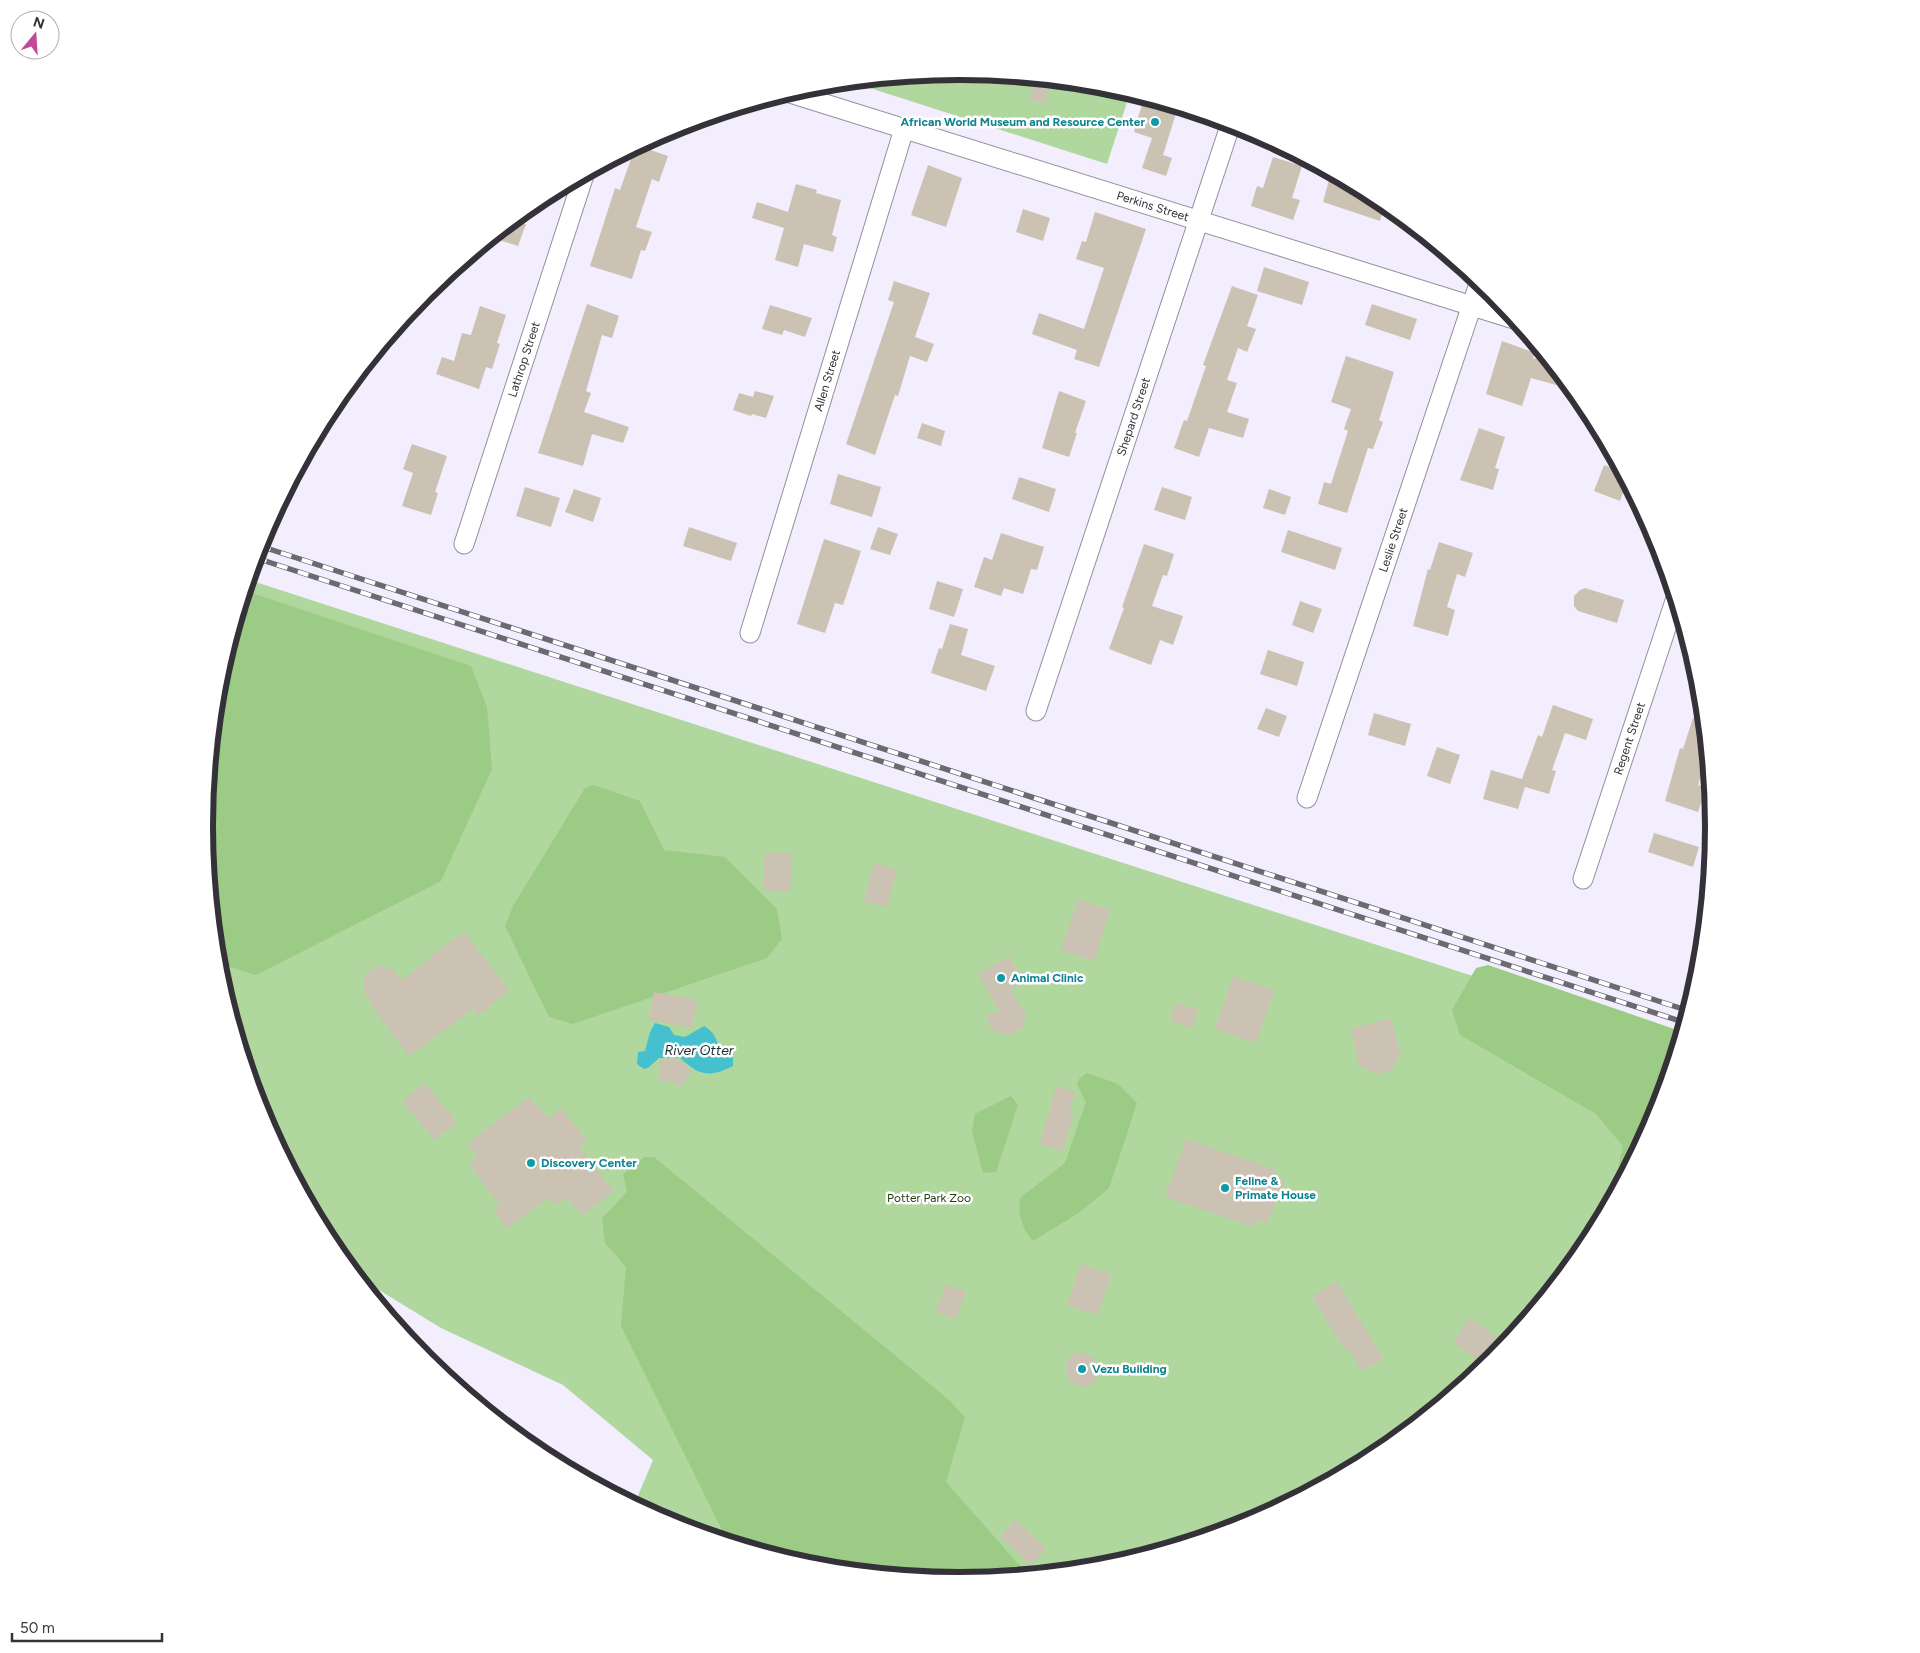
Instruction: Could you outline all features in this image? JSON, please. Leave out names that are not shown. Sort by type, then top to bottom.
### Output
[{"type":"street","name":"Perkins Street","points":[[802,97],[1504,316]]},
{"type":"street","name":"Allen Street","points":[[750,633],[904,129]]},
{"type":"street","name":"Shepard Street","points":[[1036,711],[1228,131]]},
{"type":"street","name":"Lathrop Street","points":[[464,544],[581,184]]},
{"type":"street","name":"Leslie Street","points":[[1307,798],[1477,289]]},
{"type":"street","name":"Regent Street","points":[[1583,879],[1673,607]]},
{"type":"green space","points":[[960,80],[1009,82],[1057,86],[1128,99],[1107,164],[863,86]]},
{"type":"green space","name":"Potter Park Zoo","points":[[255,582],[1675,1041],[1650,1112],[1630,1157],[1581,1241],[1521,1319],[1452,1388],[1375,1447],[1333,1473],[1290,1496],[1246,1516],[1200,1533],[1153,1548],[1106,1559],[1057,1567],[1009,1571],[960,1573],[911,1571],[863,1567],[814,1559],[767,1548],[720,1533],[674,1516],[637,1499],[653,1460],[563,1385],[441,1328],[372,1286],[339,1241],[290,1157],[270,1112],[239,1020],[220,924],[213,826],[220,729],[228,681],[239,633]]},
{"type":"green space","points":[[251,593],[471,666],[487,707],[492,769],[441,881],[256,975],[227,966],[215,875],[213,826],[220,729],[239,633]]},
{"type":"green space","points":[[594,785],[640,801],[664,850],[725,857],[777,909],[782,939],[767,958],[573,1024],[549,1017],[505,926],[513,906],[585,788]]},
{"type":"green space","points":[[1488,965],[1678,1030],[1650,1112],[1619,1177],[1617,1172],[1623,1146],[1596,1114],[1460,1035],[1452,1010],[1476,968]]},
{"type":"green space","points":[[1087,1073],[1118,1084],[1137,1103],[1109,1188],[1080,1212],[1033,1241],[1026,1232],[1021,1220],[1019,1208],[1021,1197],[1065,1163],[1086,1102],[1077,1085],[1079,1079]]},
{"type":"green space","points":[[1011,1096],[1018,1105],[996,1172],[983,1173],[972,1131],[975,1114]]},
{"type":"green space","points":[[645,1157],[654,1157],[948,1399],[965,1417],[946,1482],[1023,1570],[960,1573],[863,1567],[814,1559],[767,1548],[724,1534],[621,1326],[626,1267],[605,1243],[602,1218],[627,1192],[623,1174]]},
{"type":"water","name":"River Otter","points":[[655,1023],[669,1027],[674,1035],[685,1037],[704,1026],[714,1034],[718,1046],[733,1058],[733,1066],[717,1072],[705,1073],[693,1069],[680,1058],[659,1058],[648,1068],[644,1069],[637,1064],[638,1052],[645,1051],[650,1032]]},
{"type":"building","points":[[1033,85],[1049,89],[1045,104],[1030,100]]},
{"type":"building","name":"African World Museum and Resource Center","points":[[1143,103],[1176,112],[1163,155],[1172,158],[1166,176],[1142,168],[1152,138],[1134,132]]},
{"type":"building","points":[[648,149],[668,156],[659,182],[652,179],[636,227],[652,232],[645,251],[641,250],[632,279],[590,266],[615,188],[620,190],[632,156]]},
{"type":"building","points":[[1273,157],[1302,166],[1292,198],[1300,200],[1293,220],[1251,206],[1257,186],[1263,188]]},
{"type":"building","points":[[928,165],[962,178],[946,227],[911,215]]},
{"type":"building","points":[[1329,180],[1337,182],[1383,211],[1380,221],[1323,202]]},
{"type":"building","points":[[796,184],[817,190],[816,193],[841,200],[832,235],[837,237],[833,252],[804,244],[798,267],[775,260],[784,228],[752,218],[757,202],[788,212]]},
{"type":"building","points":[[1023,209],[1050,218],[1043,241],[1016,232]]},
{"type":"building","points":[[1095,212],[1146,229],[1099,367],[1074,359],[1077,350],[1032,334],[1039,313],[1084,329],[1104,268],[1076,259],[1082,241],[1086,242]]},
{"type":"building","points":[[522,223],[526,224],[518,246],[499,240]]},
{"type":"building","points":[[1264,267],[1309,282],[1302,305],[1257,291]]},
{"type":"building","points":[[894,281],[930,293],[915,337],[934,344],[927,362],[910,356],[898,396],[895,395],[875,455],[846,444],[894,302],[888,300]]},
{"type":"building","points":[[1232,286],[1258,295],[1247,326],[1256,329],[1247,352],[1238,348],[1227,380],[1237,383],[1227,412],[1249,419],[1243,438],[1209,428],[1199,457],[1174,448],[1184,420],[1187,421],[1206,366],[1203,365]]},
{"type":"building","points":[[587,304],[619,316],[612,338],[602,335],[586,391],[591,393],[584,412],[629,427],[623,443],[592,434],[583,466],[538,453]]},
{"type":"building","points":[[1372,304],[1417,319],[1410,340],[1365,325]]},
{"type":"building","points":[[770,305],[812,318],[805,337],[784,330],[782,335],[762,329]]},
{"type":"building","points":[[480,306],[506,315],[497,343],[500,344],[492,369],[486,367],[479,389],[436,374],[442,357],[454,361],[462,333],[471,335]]},
{"type":"building","points":[[1502,341],[1535,353],[1533,358],[1543,361],[1563,387],[1531,378],[1522,406],[1486,394]]},
{"type":"building","points":[[1346,356],[1394,372],[1379,420],[1383,422],[1373,449],[1368,448],[1347,513],[1318,504],[1324,482],[1331,484],[1348,431],[1344,429],[1351,409],[1331,402]]},
{"type":"building","points":[[755,391],[774,396],[766,418],[752,414],[751,416],[733,410],[739,393],[753,397]]},
{"type":"building","points":[[1059,391],[1086,401],[1069,457],[1042,448]]},
{"type":"building","points":[[922,423],[945,431],[941,446],[917,438]]},
{"type":"building","points":[[1479,428],[1505,437],[1495,468],[1499,469],[1493,490],[1460,480]]},
{"type":"building","points":[[412,444],[447,456],[435,492],[438,493],[431,515],[402,506],[413,473],[403,469]]},
{"type":"building","points":[[1604,465],[1615,469],[1625,487],[1620,501],[1594,491]]},
{"type":"building","points":[[838,474],[881,487],[872,517],[830,504]]},
{"type":"building","points":[[1019,477],[1056,489],[1049,512],[1012,499]]},
{"type":"building","points":[[525,487],[560,498],[551,527],[516,516]]},
{"type":"building","points":[[1162,487],[1192,497],[1185,520],[1154,510]]},
{"type":"building","points":[[574,489],[601,498],[593,522],[565,512]]},
{"type":"building","points":[[1269,489],[1291,497],[1285,515],[1263,508]]},
{"type":"building","points":[[689,527],[737,543],[731,561],[683,546]]},
{"type":"building","points":[[878,527],[898,534],[890,555],[870,549]]},
{"type":"building","points":[[1288,530],[1342,548],[1335,570],[1281,552]]},
{"type":"building","points":[[1001,533],[1044,547],[1037,570],[1031,569],[1023,594],[1004,588],[1001,596],[974,587],[984,557],[992,560]]},
{"type":"building","points":[[824,539],[861,551],[843,605],[835,603],[825,633],[797,624]]},
{"type":"building","points":[[1439,542],[1473,553],[1465,577],[1457,574],[1447,607],[1455,610],[1448,636],[1413,626],[1428,569],[1430,570]]},
{"type":"building","points":[[1144,544],[1174,554],[1167,576],[1163,575],[1152,606],[1183,616],[1173,645],[1160,640],[1151,665],[1109,649]]},
{"type":"building","points":[[937,581],[963,589],[954,617],[929,609]]},
{"type":"building","points":[[1585,588],[1624,600],[1617,623],[1578,611],[1574,606],[1574,596]]},
{"type":"building","points":[[1300,601],[1322,609],[1313,633],[1292,625]]},
{"type":"building","points":[[950,624],[968,629],[961,655],[995,666],[986,691],[931,673],[939,648],[942,649]]},
{"type":"building","points":[[1268,650],[1304,662],[1297,686],[1260,674]]},
{"type":"building","points":[[1553,705],[1593,719],[1586,740],[1565,733],[1552,770],[1556,771],[1549,794],[1525,787],[1518,809],[1483,799],[1491,770],[1522,779],[1538,735],[1542,737]]},
{"type":"building","points":[[1266,708],[1287,716],[1279,737],[1257,729]]},
{"type":"building","points":[[1374,713],[1411,724],[1405,746],[1368,735]]},
{"type":"building","points":[[1693,718],[1698,720],[1704,767],[1698,785],[1705,788],[1705,790],[1698,812],[1665,801],[1680,748],[1683,749]]},
{"type":"building","points":[[1437,747],[1460,755],[1450,784],[1427,776]]},
{"type":"building","points":[[1654,833],[1699,847],[1693,867],[1648,852]]},
{"type":"building","points":[[765,852],[792,854],[790,892],[763,890]]},
{"type":"building","points":[[874,863],[897,869],[887,907],[864,901]]},
{"type":"building","points":[[1078,899],[1110,910],[1094,961],[1061,951]]},
{"type":"building","points":[[464,932],[509,990],[478,1016],[473,1009],[409,1056],[370,1004],[372,1003],[363,991],[365,975],[378,966],[393,969],[402,980]]},
{"type":"building","points":[[1009,956],[1024,982],[1010,990],[1026,1014],[1023,1028],[1009,1035],[991,1030],[986,1015],[999,1011],[978,974]]},
{"type":"building","points":[[1233,976],[1274,990],[1256,1043],[1215,1029]]},
{"type":"building","points":[[654,992],[697,1000],[692,1028],[649,1020]]},
{"type":"building","points":[[1176,1003],[1199,1010],[1192,1028],[1170,1020]]},
{"type":"building","points":[[1391,1019],[1400,1054],[1392,1071],[1377,1074],[1359,1065],[1351,1028]]},
{"type":"building","points":[[660,1059],[679,1060],[693,1071],[679,1087],[672,1081],[659,1081]]},
{"type":"building","points":[[425,1083],[457,1122],[435,1140],[402,1101]]},
{"type":"building","points":[[1056,1086],[1075,1092],[1069,1111],[1074,1113],[1063,1151],[1040,1144]]},
{"type":"building","name":"Discovery Center","points":[[529,1097],[549,1119],[561,1108],[587,1141],[579,1147],[614,1191],[582,1215],[566,1198],[555,1205],[548,1198],[507,1228],[493,1210],[500,1205],[469,1164],[478,1157],[467,1144]]},
{"type":"building","name":"Feline & Primate House","points":[[1186,1139],[1276,1170],[1275,1176],[1285,1180],[1267,1223],[1257,1220],[1254,1227],[1165,1197]]},
{"type":"building","points":[[1081,1264],[1111,1274],[1097,1315],[1067,1305]]},
{"type":"building","points":[[1337,1281],[1383,1359],[1362,1371],[1349,1349],[1345,1351],[1312,1296]]},
{"type":"building","points":[[945,1285],[966,1291],[956,1319],[936,1312]]},
{"type":"building","points":[[1470,1318],[1501,1340],[1480,1361],[1453,1342]]},
{"type":"building","name":"Vezu Building","points":[[1081,1352],[1092,1356],[1099,1369],[1096,1381],[1084,1387],[1071,1382],[1065,1370],[1069,1357]]},
{"type":"building","points":[[1016,1520],[1046,1549],[1030,1565],[1000,1536]]},
{"type":"railway","points":[[267,548],[1683,1009]]},
{"type":"railway","points":[[263,560],[1681,1021]]},
{"type":"place","name":"African World Museum and Resource Center","points":[[1155,122]]},
{"type":"place","name":"Animal Clinic","points":[[1001,978]]},
{"type":"place","name":"Discovery Center","points":[[531,1163]]},
{"type":"place","name":"Feline & Primate House","points":[[1225,1188]]},
{"type":"place","name":"Vezu Building","points":[[1082,1369]]}]
